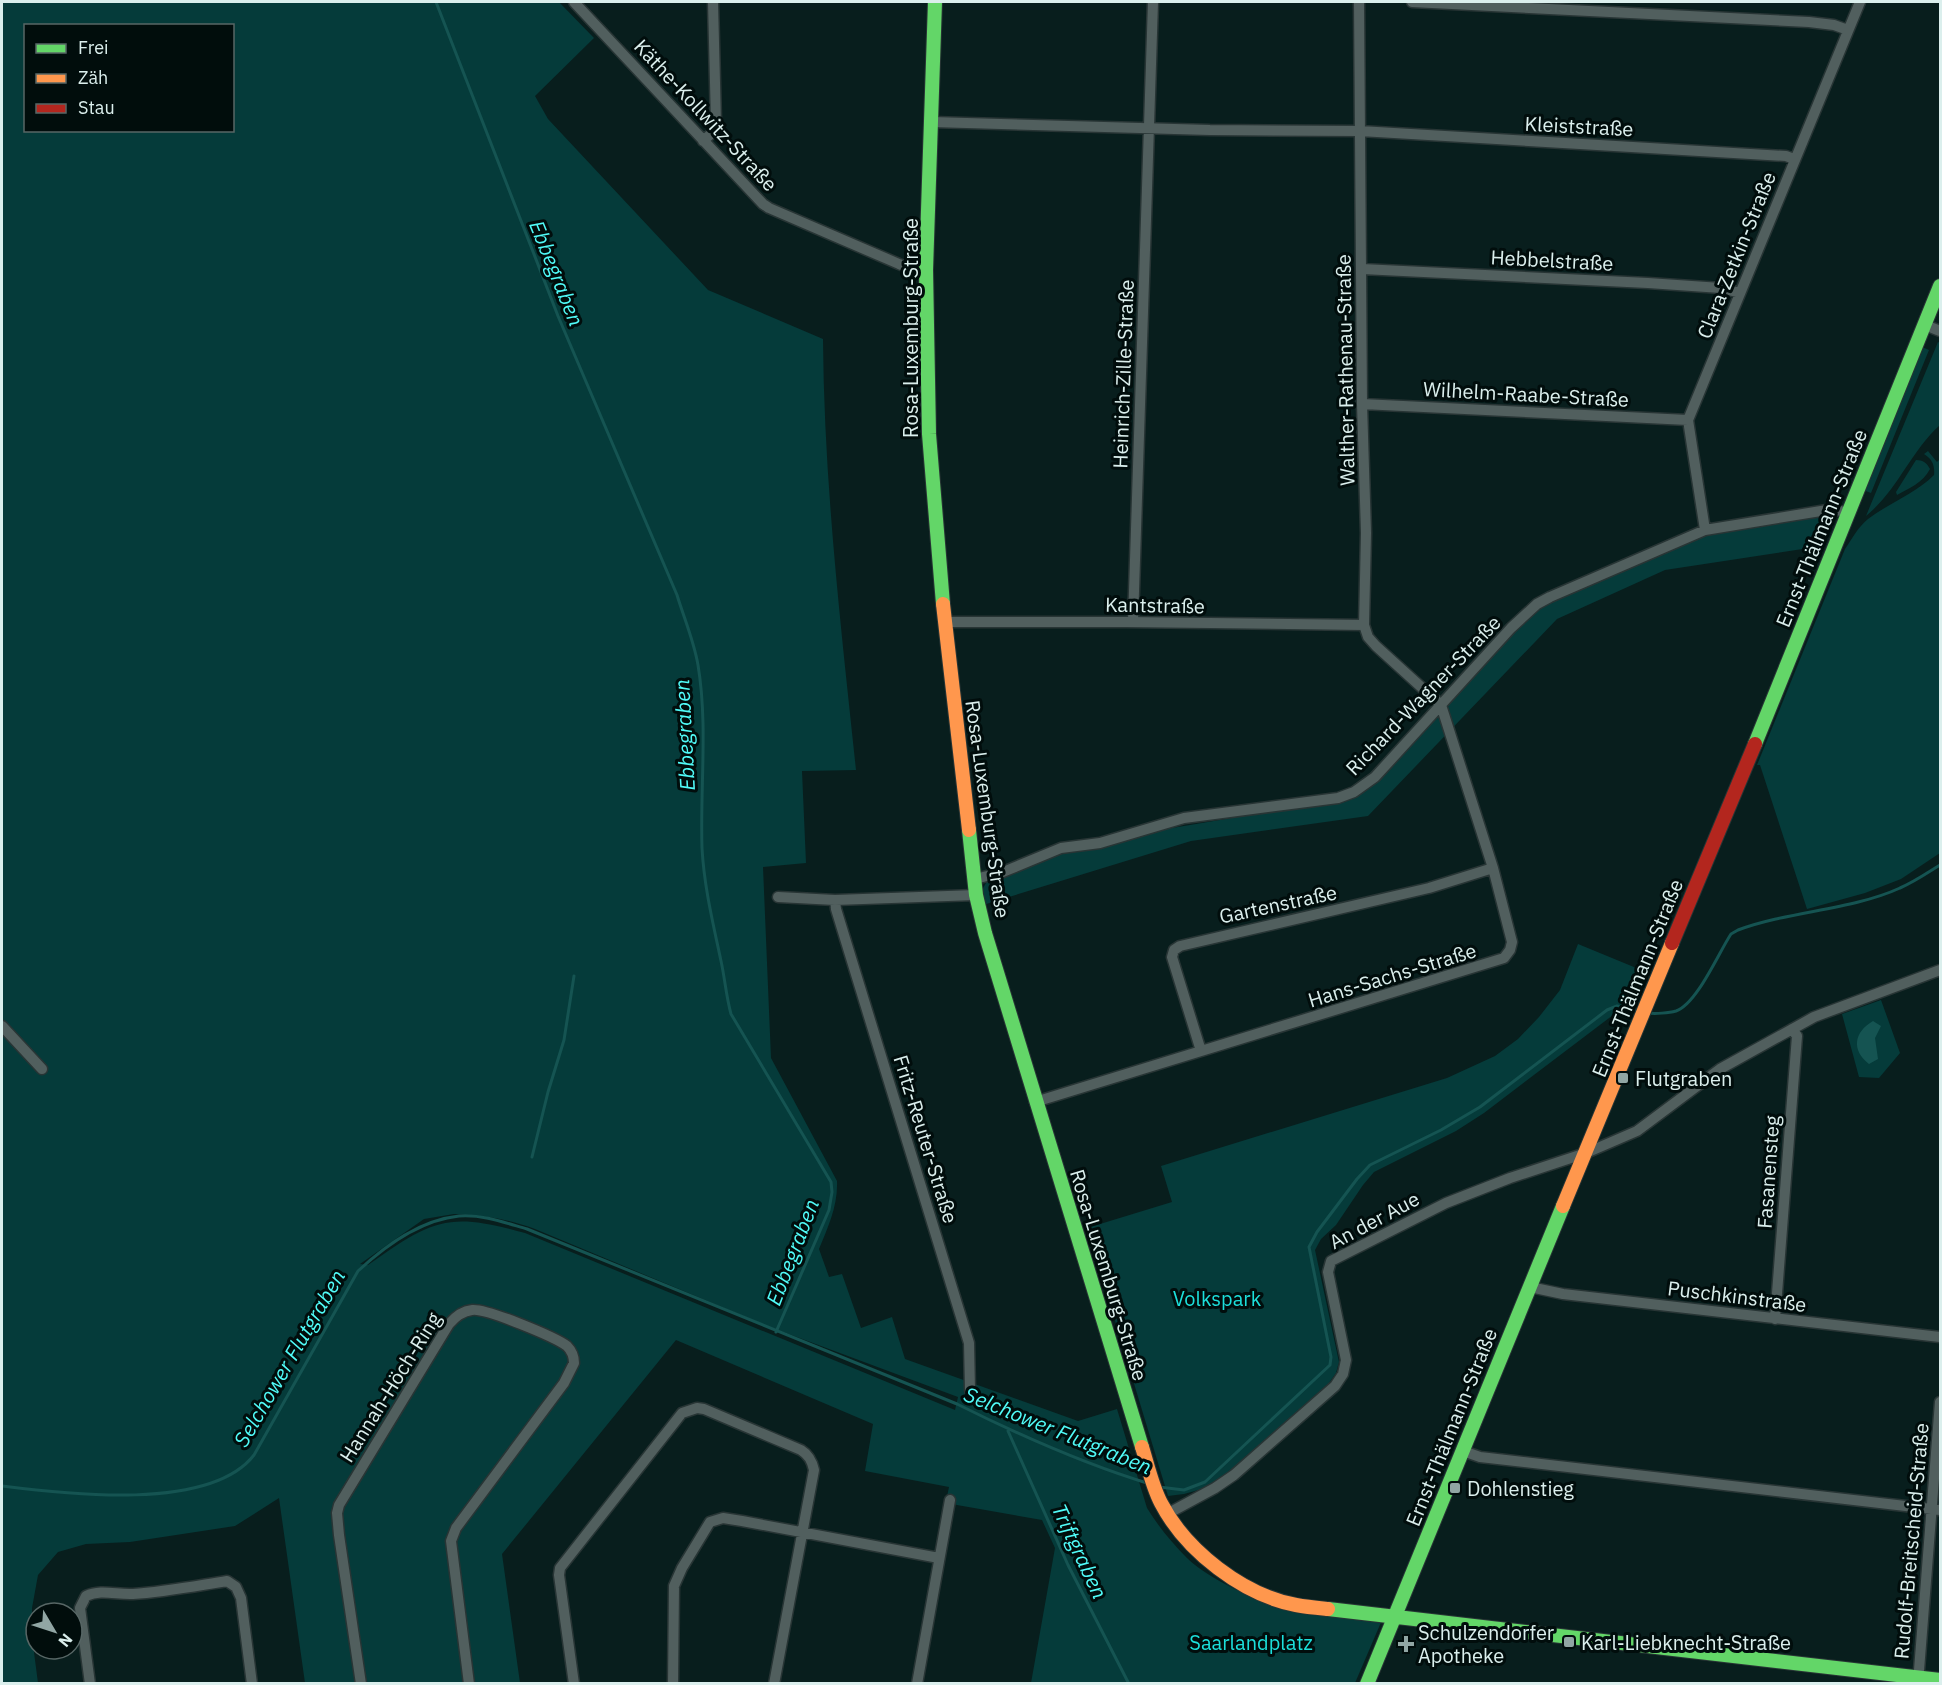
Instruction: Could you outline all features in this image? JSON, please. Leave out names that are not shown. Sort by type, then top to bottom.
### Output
[{"type":"street","name":"Käthe-Kollwitz-Straße","points":[[574,2],[703,141],[769,208],[914,270],[926,270]]},
{"type":"street","points":[[703,141],[712,133],[716,123],[713,2]]},
{"type":"street","name":"Rosa-Luxemburg-Straße","points":[[935,2],[926,270],[929,434],[945,622],[976,895],[985,933],[1150,1472],[1167,1514],[1185,1539],[1206,1560],[1249,1588],[1295,1605],[1395,1617]]},
{"type":"street","name":"Heinrich-Zille-Straße","points":[[1133,622],[1153,2]]},
{"type":"street","name":"Walther-Rathenau-Straße","points":[[1359,2],[1362,404],[1366,533],[1364,625]]},
{"type":"street","points":[[1412,2],[1809,22],[1834,25],[1848,30]]},
{"type":"street","name":"Clara-Zetkin-Straße","points":[[1688,420],[1860,2]]},
{"type":"street","points":[[932,122],[1360,131]]},
{"type":"street","name":"Kleiststraße","points":[[1360,131],[1786,156],[1794,159]]},
{"type":"street","name":"Hebbelstraße","points":[[1362,269],[1648,283],[1721,288],[1740,294]]},
{"type":"street","name":"Ernst-Thälmann-Straße","points":[[1367,1683],[1751,754],[1941,286]]},
{"type":"street","points":[[1924,325],[1941,331]]},
{"type":"street","name":"Wilhelm-Raabe-Straße","points":[[1362,404],[1688,420]]},
{"type":"street","points":[[1688,420],[1705,530]]},
{"type":"street","name":"Richard-Wagner-Straße","points":[[975,879],[1003,872],[1061,848],[1100,843],[1184,818],[1349,795],[1375,777],[1537,604],[1564,590],[1705,530],[1833,509],[1848,513]]},
{"type":"street","name":"Kantstraße","points":[[945,622],[1364,625]]},
{"type":"street","points":[[1364,625],[1368,637],[1376,646],[1441,705]]},
{"type":"street","name":"Hans-Sachs-Straße","points":[[1035,1101],[1504,958],[1512,942],[1492,868],[1441,705]]},
{"type":"street","name":"Gartenstraße","points":[[1201,1052],[1172,957],[1174,950],[1180,946],[1429,888],[1492,868]]},
{"type":"street","points":[[778,897],[835,900],[976,895]]},
{"type":"street","name":"Fritz-Reuter-Straße","points":[[835,900],[968,1338],[970,1390]]},
{"type":"street","points":[[1586,1153],[1637,1131],[1720,1069],[1792,1029],[1830,1010],[1941,970]]},
{"type":"street","points":[[2,1026],[42,1069]]},
{"type":"street","name":"Fasanensteg","points":[[1775,1319],[1797,1036],[1792,1029]]},
{"type":"street","name":"An der Aue","points":[[1167,1514],[1234,1475],[1335,1386],[1343,1374],[1346,1360],[1328,1272],[1331,1261],[1446,1203],[1510,1178],[1586,1153]]},
{"type":"street","name":"Puschkinstraße","points":[[1530,1287],[1555,1293],[1941,1337]]},
{"type":"street","name":"Hannah-Höch-Ring","points":[[361,1683],[339,1535],[337,1513],[339,1505],[448,1324],[462,1312],[473,1309],[486,1311],[559,1341],[572,1351],[574,1363],[564,1383],[456,1528],[451,1541],[469,1683]]},
{"type":"street","name":"Rudolf-Breitscheid-Straße","points":[[1918,1680],[1936,1509],[1941,1402]]},
{"type":"street","points":[[574,1683],[560,1568],[682,1413],[698,1408],[801,1450],[808,1456],[814,1470],[774,1683]]},
{"type":"street","points":[[1463,1451],[1480,1457],[1936,1509]]},
{"type":"street","points":[[917,1683],[950,1500]]},
{"type":"street","points":[[673,1683],[674,1586],[710,1522],[723,1518],[939,1558]]},
{"type":"street","points":[[90,1683],[80,1608],[86,1596],[99,1592],[130,1594],[158,1592],[226,1581],[236,1587],[241,1598],[252,1683]]},
{"type":"street","points":[[1395,1617],[1918,1680],[1941,1680]]},
{"type":"green space","name":"Saarlandplatz","points":[[2,2],[559,2],[594,38],[535,96],[548,119],[708,290],[823,339],[830,501],[856,770],[802,771],[806,863],[763,867],[771,1058],[837,1181],[834,1208],[819,1249],[829,1277],[842,1274],[861,1328],[892,1317],[905,1359],[1078,1421],[1117,1409],[1147,1508],[1181,1552],[1209,1575],[1238,1590],[1282,1607],[1382,1620],[1355,1683],[1031,1683],[1055,1548],[1042,1520],[957,1505],[946,1501],[949,1487],[865,1471],[873,1424],[676,1340],[502,1554],[520,1683],[305,1683],[279,1498],[235,1526],[130,1542],[86,1544],[58,1552],[38,1575],[33,1601],[24,1601],[24,1661],[35,1661],[38,1683],[2,1684]],"holes":[[[454,1214],[495,1218],[535,1229],[770,1327],[958,1397],[955,1410],[525,1233],[498,1226],[477,1222],[441,1224],[425,1229],[368,1265],[360,1264],[424,1219]]]},
{"type":"green space","points":[[1938,342],[1940,343],[1940,425],[1920,447],[1887,495],[1866,516]]},
{"type":"green space","points":[[1922,347],[1929,350],[1871,493],[1863,490]]},
{"type":"green space","points":[[1928,451],[1937,462],[1940,459],[1940,853],[1901,879],[1865,893],[1807,909],[1760,765],[1757,765],[1845,549],[1858,529],[1868,519],[1919,488],[1934,475],[1932,463],[1924,454]]},
{"type":"green space","points":[[1916,460],[1924,462],[1930,469],[1920,482],[1897,495],[1896,492]]},
{"type":"green space","points":[[1832,514],[1836,516],[1822,546],[1665,570],[1557,619],[1368,816],[1191,841],[983,905],[981,892],[987,881],[1050,856],[1160,830],[1351,798],[1522,623],[1560,596],[1706,534]]},
{"type":"green space","name":"Volkspark","points":[[1578,944],[1646,972],[1628,1013],[1617,1012],[1484,1113],[1456,1131],[1374,1172],[1336,1225],[1321,1239],[1315,1250],[1339,1362],[1336,1373],[1329,1383],[1225,1475],[1202,1489],[1168,1496],[1087,1228],[1172,1202],[1161,1166],[1447,1078],[1495,1056],[1518,1039],[1560,990]]},
{"type":"green space","points":[[1881,1000],[1900,1053],[1879,1078],[1859,1077],[1842,1014]]},
{"type":"shaded area","points":[[1873,1021],[1881,1026],[1875,1038],[1878,1059],[1869,1064],[1859,1053],[1857,1041],[1862,1030]]},
{"type":"waterway","name":"Ebbegraben","points":[[436,2],[558,316],[677,595],[694,647],[703,710],[703,862],[709,905],[731,1014],[831,1182],[829,1210],[776,1332]]},
{"type":"waterway","name":"Selchower Flutgraben","points":[[1648,1013],[1673,1012],[1692,999],[1731,934],[1738,930],[1881,895],[1910,883],[1940,865]]},
{"type":"waterway","points":[[532,1157],[564,1040],[574,976]]},
{"type":"waterway","name":"Selchower Flutgraben","points":[[1159,1487],[1184,1490],[1205,1482],[1330,1365],[1331,1357],[1309,1247],[1317,1232],[1370,1165],[1441,1130],[1480,1107],[1607,1010],[1617,1006],[1639,1011]]},
{"type":"waterway","name":"Selchower Flutgraben","points":[[2,1486],[62,1493],[135,1495],[172,1492],[205,1485],[233,1473],[254,1455],[358,1271],[404,1235],[445,1218],[459,1216],[494,1219],[527,1229],[957,1404],[1076,1458],[1150,1484]]},
{"type":"waterway","name":"Triftgraben","points":[[1008,1431],[1068,1565],[1129,1684]]},
{"type":"traffic: fast","points":[[935,2],[926,270],[929,434],[943,604]]},
{"type":"traffic: fast","points":[[1755,744],[1940,286]]},
{"type":"traffic: fast","points":[[969,830],[976,895],[985,933],[1142,1447]]},
{"type":"traffic: fast","points":[[1367,1684],[1563,1206]]},
{"type":"traffic: fast","points":[[1328,1609],[1940,1680]]},
{"type":"traffic: slow","points":[[943,604],[969,830]]},
{"type":"traffic: slow","points":[[1563,1206],[1672,943]]},
{"type":"traffic: slow","points":[[1142,1447],[1161,1503],[1185,1538],[1201,1554],[1218,1568],[1256,1592],[1296,1605],[1328,1609]]},
{"type":"traffic: jam","points":[[1672,943],[1755,744]]},
{"type":"place","name":"Flutgraben","points":[[1623,1078]]},
{"type":"place","name":"Dohlenstieg","points":[[1455,1488]]},
{"type":"place","name":"Karl-Liebknecht-Straße","points":[[1569,1642]]},
{"type":"place","name":"Schulzendorfer Apotheke","points":[[1406,1644]]}]
